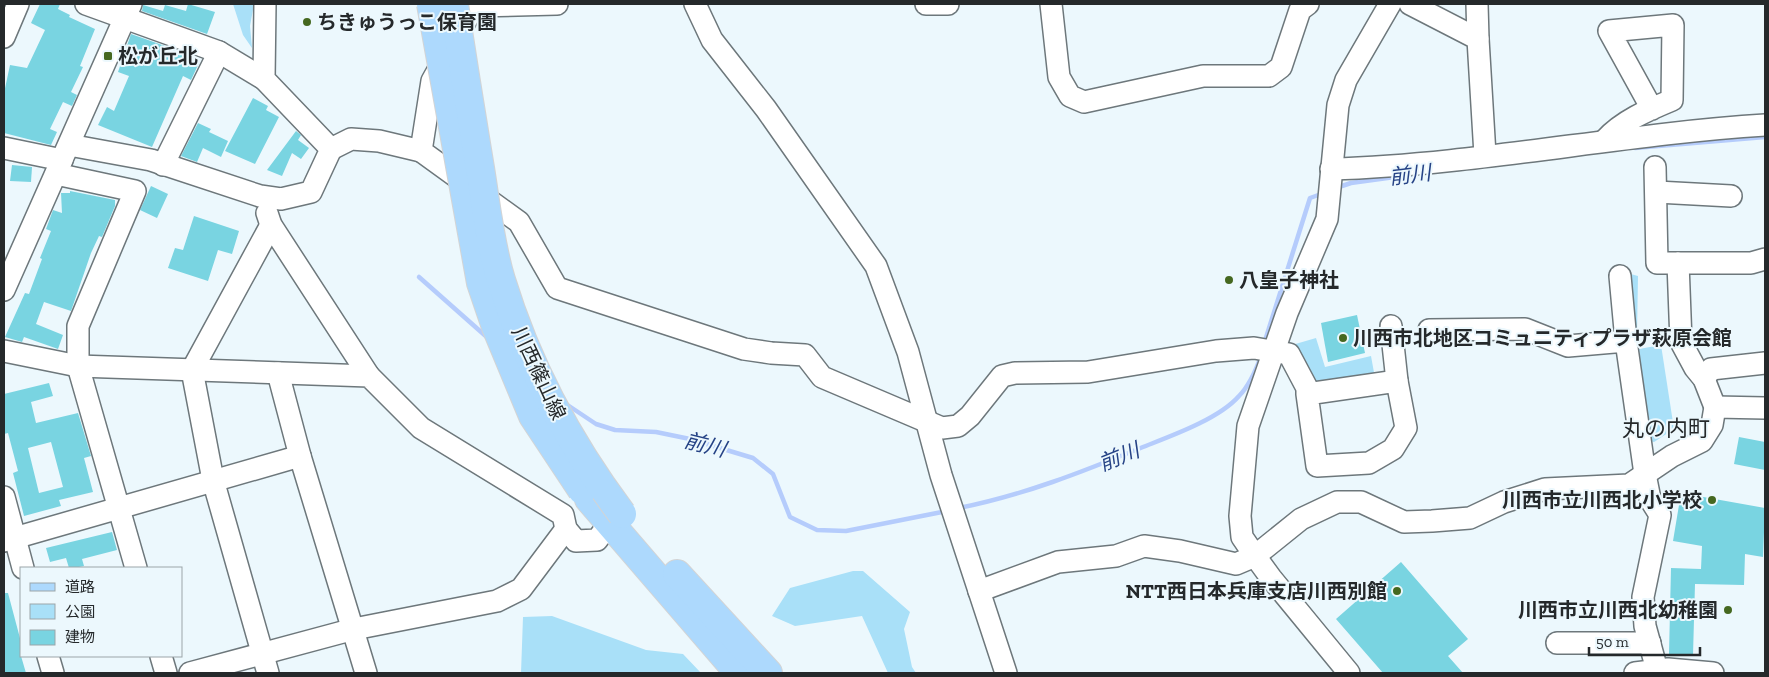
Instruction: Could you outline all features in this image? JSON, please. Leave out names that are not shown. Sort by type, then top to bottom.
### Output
[{"type":"main road","name":"川西篠山線","points":[[431,4],[481,283],[496,327],[533,416],[589,499],[615,519],[768,673]]},
{"type":"main road","name":"川西篠山線","points":[[454,4],[489,228],[506,295],[532,365],[551,406],[615,519],[739,673]]},
{"type":"street","points":[[4,37],[18,4]]},
{"type":"street","points":[[86,4],[128,11],[219,52],[264,79],[331,149]]},
{"type":"street","points":[[264,79],[266,4]]},
{"type":"street","points":[[421,151],[432,82],[474,6],[558,4]]},
{"type":"street","points":[[695,4],[712,40],[766,109],[876,266],[908,352],[941,475],[1006,673]]},
{"type":"street","points":[[926,4],[948,4]]},
{"type":"street","points":[[1051,4],[1059,78],[1070,96],[1084,102],[1203,76],[1269,76],[1281,67],[1300,10],[1308,4]]},
{"type":"street","points":[[1348,673],[1255,556],[1242,537],[1240,516],[1248,426],[1287,313],[1327,219],[1338,105],[1346,80],[1390,4]]},
{"type":"street","points":[[1410,4],[1478,38]]},
{"type":"street","points":[[1476,4],[1485,155]]},
{"type":"street","points":[[4,290],[128,11]]},
{"type":"street","points":[[163,165],[219,52]]},
{"type":"street","points":[[1605,140],[1615,130],[1652,109]]},
{"type":"street","points":[[1331,168],[1391,167],[1605,140],[1765,125]]},
{"type":"street","points":[[4,148],[62,160],[163,165],[260,196],[281,199],[311,192],[331,149],[351,139],[379,141],[421,151],[519,222],[557,288],[744,349],[806,355],[822,377],[942,428],[958,426],[970,416],[1002,376],[1015,373],[1088,372],[1216,351],[1254,348],[1289,354],[1307,388],[1317,466],[1369,463],[1393,449],[1406,428],[1397,381],[1391,326]]},
{"type":"street","points":[[62,160],[135,191],[78,326],[78,366],[136,567]]},
{"type":"street","points":[[1655,167],[1657,263],[1750,263],[1765,259]]},
{"type":"street","points":[[1657,192],[1731,196]]},
{"type":"street","points":[[260,196],[271,225],[370,376],[421,428],[563,515],[566,529],[576,542],[597,540],[615,519]]},
{"type":"street","points":[[265,664],[213,480],[192,370],[271,225]]},
{"type":"street","points":[[979,591],[1058,562],[1116,556],[1144,546],[1180,551],[1236,564],[1255,556],[1301,519],[1337,502],[1361,502],[1404,522],[1432,522],[1470,518],[1504,502],[1545,489],[1630,485],[1672,456],[1702,442],[1712,425],[1715,407],[1704,379],[1695,368],[1681,342],[1678,263]]},
{"type":"street","points":[[1620,276],[1626,341],[1644,474],[1650,499],[1660,515],[1643,598],[1645,626],[1657,670]]},
{"type":"street","points":[[1429,330],[1524,329],[1568,346],[1626,341]]},
{"type":"street","points":[[4,351],[78,366],[370,376]]},
{"type":"street","points":[[1704,379],[1712,369],[1765,363]]},
{"type":"street","points":[[278,373],[300,456],[366,673]]},
{"type":"street","points":[[1307,394],[1397,381]]},
{"type":"street","points":[[1715,407],[1765,408]]},
{"type":"street","points":[[9,539],[300,456]]},
{"type":"street","points":[[4,497],[9,539],[23,567]]},
{"type":"street","points":[[190,673],[265,664],[354,629],[497,601],[521,589],[566,529]]},
{"type":"street","points":[[1557,643],[1650,643]]},
{"type":"street","points":[[48,657],[53,673]]},
{"type":"street","points":[[161,657],[166,673]]},
{"type":"street","points":[[1635,673],[1668,668],[1713,673]]},
{"type":"green space","points":[[233,4],[254,4],[250,26],[252,48],[243,35]]},
{"type":"green space","points":[[1627,273],[1638,276],[1637,333],[1629,327]]},
{"type":"green space","points":[[1316,338],[1325,367],[1371,356],[1375,378],[1321,388],[1308,376],[1292,345]]},
{"type":"green space","points":[[1661,345],[1674,429],[1654,442],[1650,441],[1639,349]]},
{"type":"green space","points":[[853,571],[863,571],[910,612],[904,629],[912,667],[916,673],[888,673],[862,616],[795,626],[772,616],[790,588]]},
{"type":"green space","points":[[552,616],[646,650],[683,654],[701,673],[521,673],[523,617]]},
{"type":"building","points":[[40,4],[60,4],[58,9],[70,15],[69,17],[95,29],[80,66],[83,67],[71,92],[77,95],[72,106],[63,102],[50,129],[57,132],[51,145],[4,133],[4,93],[10,65],[27,68],[45,30],[31,23]]},
{"type":"building","points":[[188,4],[215,12],[207,34],[142,11],[143,5],[163,11],[165,5],[186,11]]},
{"type":"building","points":[[131,34],[165,46],[199,63],[191,80],[183,76],[152,147],[98,125],[107,107],[114,111],[129,76],[118,72]]},
{"type":"building","points":[[253,98],[268,106],[266,110],[279,117],[255,164],[225,151]]},
{"type":"building","points":[[198,123],[211,129],[209,132],[228,141],[221,157],[203,148],[197,162],[181,156]]},
{"type":"building","points":[[296,131],[301,135],[298,140],[309,148],[301,159],[292,153],[282,176],[267,170]]},
{"type":"building","points":[[12,165],[32,167],[31,182],[10,181]]},
{"type":"building","points":[[151,186],[168,194],[157,218],[140,210]]},
{"type":"building","points":[[70,191],[115,200],[115,206],[102,237],[99,236],[91,253],[71,311],[44,302],[36,324],[63,335],[58,349],[24,337],[22,342],[5,337],[25,293],[29,294],[51,231],[46,229],[53,210],[62,213],[61,193],[70,193]]},
{"type":"building","points":[[194,216],[239,231],[232,254],[218,250],[208,281],[168,268],[175,248],[183,250]]},
{"type":"building","name":"川西市北地区コミュニティプラザ萩原会館","points":[[1357,315],[1365,353],[1328,362],[1321,323]]},
{"type":"building","points":[[49,383],[53,396],[31,402],[36,423],[78,413],[91,456],[84,458],[93,492],[59,500],[61,506],[24,516],[13,473],[18,471],[8,433],[4,434],[4,394]],"holes":[[[51,442],[63,487],[39,493],[28,448]]]},
{"type":"building","points":[[1739,437],[1765,442],[1765,470],[1734,464]]},
{"type":"building","points":[[1681,493],[1765,508],[1763,557],[1745,554],[1744,585],[1695,584],[1693,655],[1669,654],[1671,568],[1701,569],[1702,546],[1673,541]]},
{"type":"building","points":[[112,532],[117,550],[82,559],[84,566],[69,567],[66,558],[50,562],[46,548]]},
{"type":"building","name":"NTT西日本兵庫支店川西別館","points":[[1401,562],[1468,639],[1448,656],[1463,673],[1383,673],[1336,619]]},
{"type":"building","points":[[4,593],[8,593],[20,638],[20,657],[26,673],[4,673]]},
{"type":"waterway","name":"前川","points":[[1635,148],[1765,137]]},
{"type":"waterway","name":"前川","points":[[1336,188],[1351,183],[1424,173]]},
{"type":"waterway","name":"前川","points":[[1264,344],[1310,198],[1324,193]]},
{"type":"waterway","name":"前川","points":[[419,277],[489,339]]},
{"type":"waterway","name":"前川","points":[[959,508],[983,503],[1052,482],[1194,426],[1220,412],[1243,392],[1255,372],[1261,356]]},
{"type":"waterway","name":"前川","points":[[566,404],[596,424],[615,430],[656,432],[690,439],[753,458],[773,474],[790,517],[817,530],[846,531],[947,511]]},
{"type":"place","name":"ちきゅうっこ保育園","points":[[307,22]]},
{"type":"place","name":"松が丘北","points":[[108,56]]},
{"type":"place","name":"八皇子神社","points":[[1229,280]]},
{"type":"place","name":"川西市北地区コミュニティプラザ萩原会館","points":[[1343,338]]},
{"type":"place","name":"川西市立川西北小学校","points":[[1712,500]]},
{"type":"place","name":"NTT西日本兵庫支店川西別館","points":[[1397,591]]},
{"type":"place","name":"川西市立川西北幼稚園","points":[[1728,610]]},
{"type":"district","name":"丸の内町","points":[[1666,428]]}]
